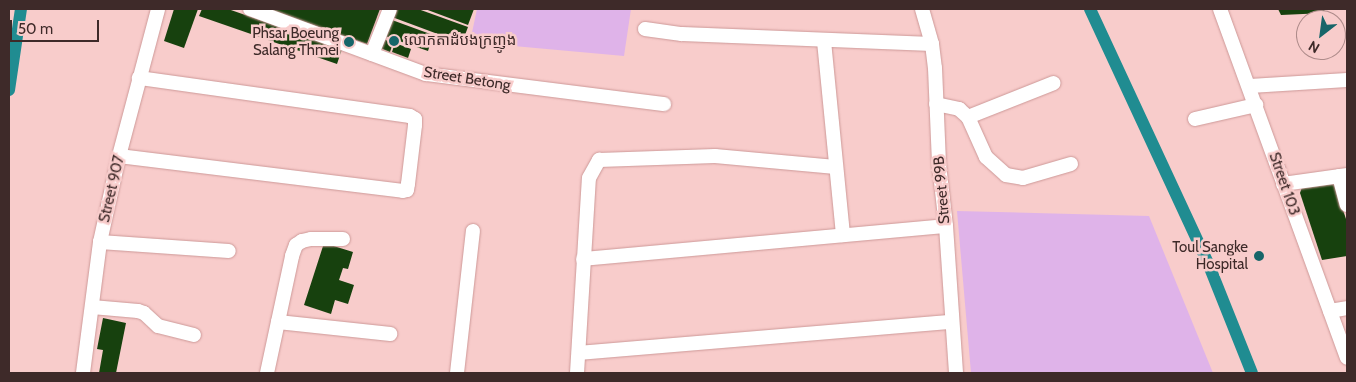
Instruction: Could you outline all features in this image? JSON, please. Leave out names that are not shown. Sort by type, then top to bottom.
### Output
[{"type":"street","name":"Street 907","points":[[83,373],[100,242],[119,156],[158,9]]},
{"type":"street","points":[[372,54],[390,9]]},
{"type":"street","name":"Street 99B","points":[[922,9],[932,44],[939,164],[946,226],[951,322],[956,373]]},
{"type":"street","name":"Street 103","points":[[1220,9],[1250,86],[1283,184],[1347,358]]},
{"type":"street","name":"Street Betong","points":[[258,10],[426,74],[664,104]]},
{"type":"street","points":[[645,29],[682,34],[932,44]]},
{"type":"street","points":[[824,41],[843,234]]},
{"type":"street","points":[[119,156],[407,190],[415,125],[415,119],[410,116],[139,78]]},
{"type":"street","points":[[1250,86],[1347,80]]},
{"type":"street","points":[[968,117],[1054,82]]},
{"type":"street","points":[[936,104],[954,107],[968,117],[986,157],[1006,175],[1023,178],[1071,164]]},
{"type":"street","points":[[1195,118],[1256,104]]},
{"type":"street","points":[[577,373],[589,178],[599,160],[715,156],[836,167]]},
{"type":"street","points":[[1283,184],[1343,176],[1347,205]]},
{"type":"street","points":[[583,259],[946,226]]},
{"type":"street","points":[[457,373],[473,231]]},
{"type":"street","points":[[267,373],[296,245],[311,239],[343,239]]},
{"type":"street","points":[[100,242],[229,252]]},
{"type":"street","points":[[92,307],[138,311],[144,313],[158,326],[194,335]]},
{"type":"street","points":[[1330,311],[1347,308]]},
{"type":"street","points":[[278,322],[390,334]]},
{"type":"street","points":[[579,353],[951,322]]},
{"type":"shaded area","points":[[477,9],[631,9],[624,56],[470,42]]},
{"type":"shaded area","points":[[957,211],[1149,216],[1213,373],[971,373]]},
{"type":"building","points":[[174,9],[198,9],[184,48],[164,41]]},
{"type":"building","points":[[202,9],[228,9],[342,49],[337,64],[199,16]]},
{"type":"building","points":[[267,9],[380,9],[367,44]]},
{"type":"building","points":[[395,9],[418,9],[468,27],[462,43],[392,17]]},
{"type":"building","points":[[425,9],[474,9],[468,25]]},
{"type":"building","points":[[1278,9],[1324,10],[1296,10],[1296,14],[1281,15]]},
{"type":"building","points":[[392,20],[433,35],[428,51],[385,36]]},
{"type":"building","points":[[383,39],[393,43],[390,52],[380,48]]},
{"type":"building","points":[[395,43],[411,49],[408,58],[392,52]]},
{"type":"building","points":[[1334,183],[1347,222],[1347,256],[1322,260],[1300,193],[1302,187]]},
{"type":"building","points":[[324,243],[353,252],[348,269],[343,268],[339,280],[354,285],[348,304],[335,300],[331,314],[304,305]]},
{"type":"building","points":[[103,318],[126,323],[116,373],[99,373],[103,350],[97,349]]},
{"type":"waterway","points":[[9,90],[21,9]]},
{"type":"waterway","points":[[1090,9],[1210,268],[1252,373]]},
{"type":"place","name":"លោកតាដំបងក្រញូង","points":[[394,41]]},
{"type":"place","name":"Phsar Boeung Salang Thmei","points":[[349,42]]},
{"type":"place","name":"Toul Sangke Hospital","points":[[1259,256]]}]
